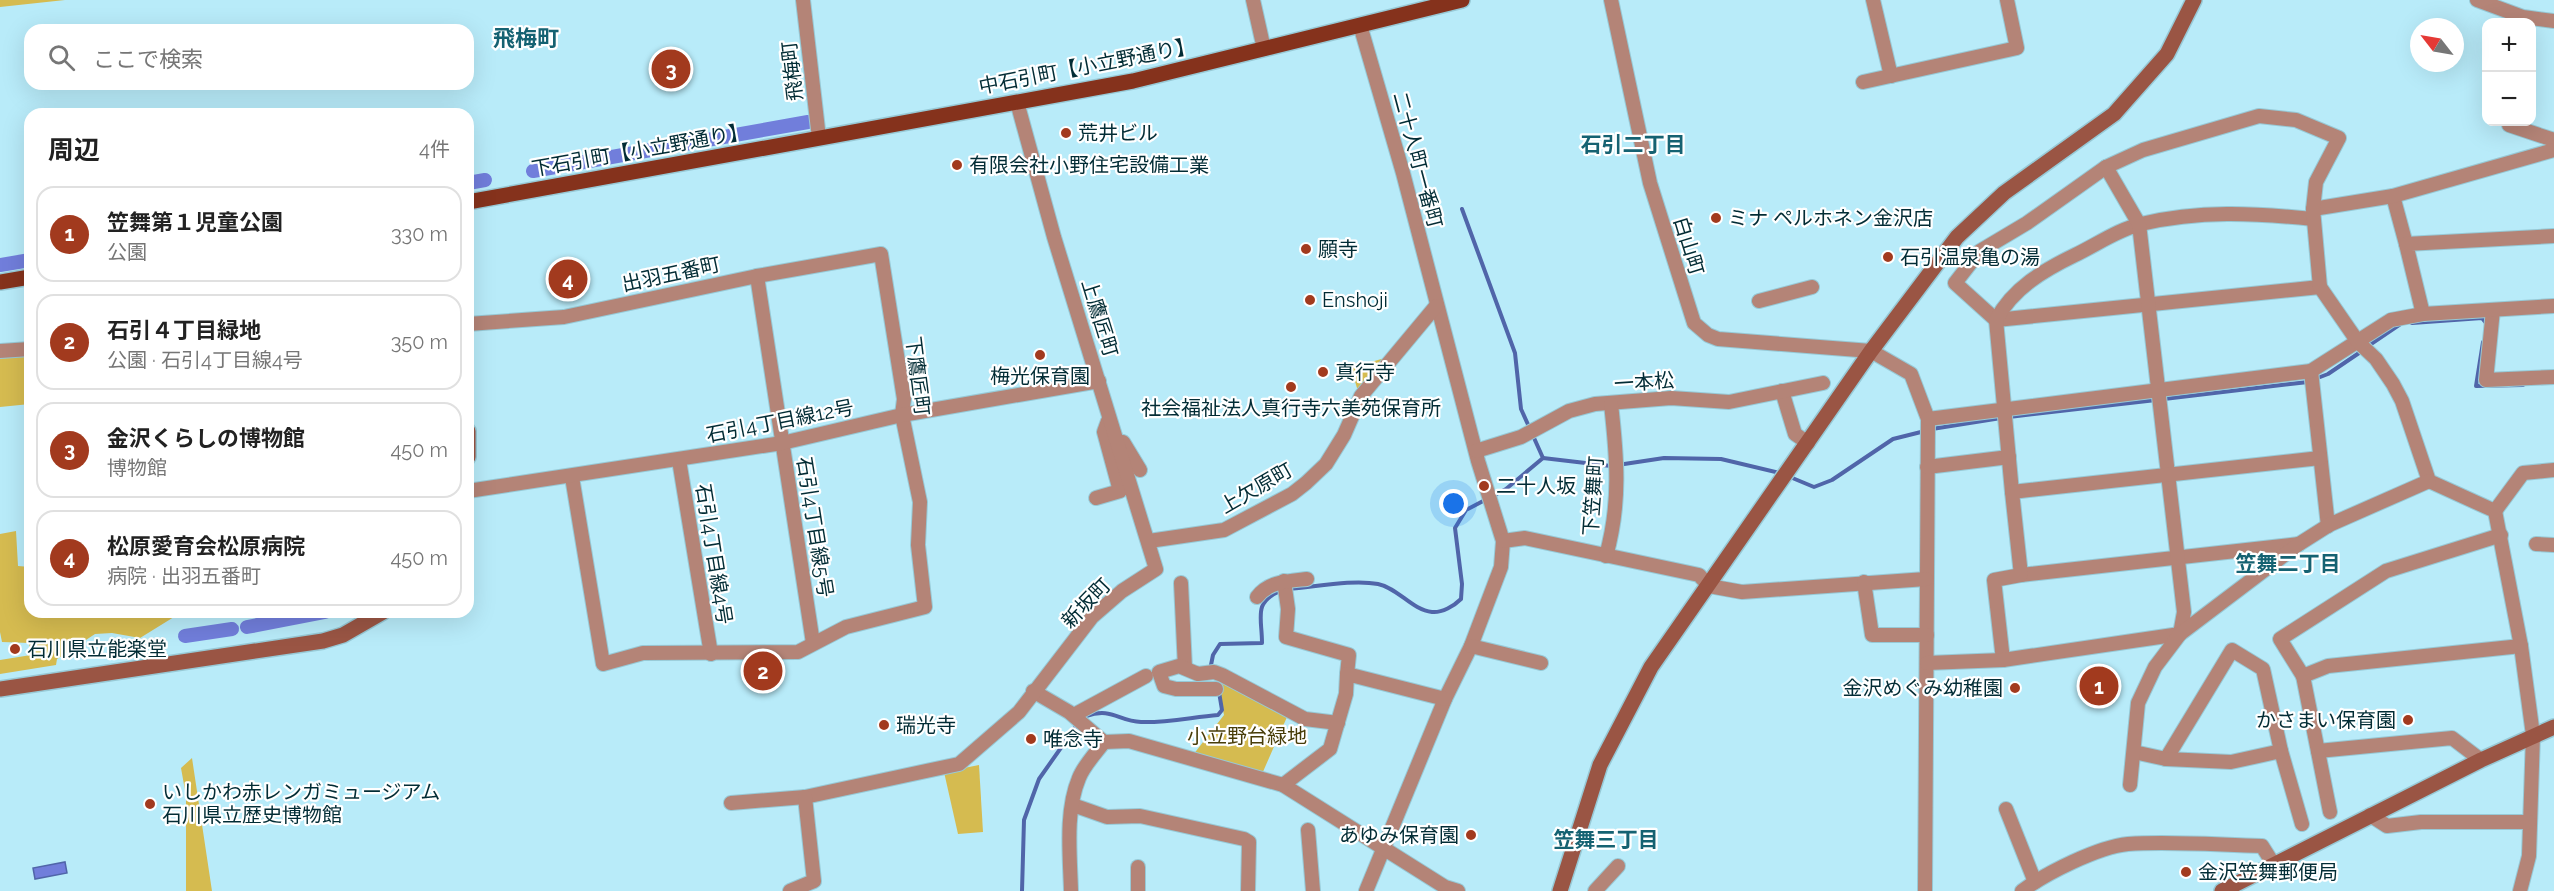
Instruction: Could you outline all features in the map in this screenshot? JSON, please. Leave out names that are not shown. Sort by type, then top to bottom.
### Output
[{"type":"main road","name":"中石引町【小立野通り】","points":[[819,138],[1133,81],[1462,0]]},
{"type":"main road","name":"下石引町【小立野通り】","points":[[474,201],[819,138]]},
{"type":"main road","points":[[0,282],[24,278]]},
{"type":"street","name":"飛梅町","points":[[803,0],[819,138]]},
{"type":"street","points":[[1253,0],[1264,49]]},
{"type":"street","name":"白山町","points":[[1611,0],[1650,183],[1694,323],[1708,335],[1718,339],[1871,351]]},
{"type":"street","points":[[1873,0],[1891,76]]},
{"type":"street","points":[[1863,82],[2017,48],[2007,0]]},
{"type":"street","points":[[1560,891],[1600,765],[1651,667],[1871,351],[1957,237],[2004,193],[2114,114],[2167,54],[2194,0]]},
{"type":"street","points":[[2477,0],[2523,17],[2554,21]]},
{"type":"street","name":"二十人町一番町","points":[[1360,25],[1403,173],[1475,451],[1503,541]]},
{"type":"street","name":"上鷹匠町","points":[[1017,102],[1109,417],[1150,542]]},
{"type":"street","points":[[2320,286],[1996,320],[1955,283],[1980,251],[2027,223],[2106,167],[2143,150],[2259,116],[2296,120],[2339,138],[2316,182],[2313,214],[2320,286],[2358,342],[2376,359],[2402,401],[2429,481],[2495,511]]},
{"type":"street","points":[[2512,126],[2554,140]]},
{"type":"street","points":[[2020,576],[1996,320],[2004,306],[2041,271],[2139,224],[2214,213],[2313,214],[2393,196],[2554,150]]},
{"type":"street","points":[[2106,167],[2139,224],[2184,612],[2180,634]]},
{"type":"street","points":[[2393,196],[2423,314]]},
{"type":"street","points":[[2406,244],[2554,236]]},
{"type":"street","name":"出羽五番町","points":[[474,324],[564,317],[757,276],[881,254]]},
{"type":"street","name":"下鷹匠町","points":[[813,643],[846,627],[928,602],[918,545],[920,502],[902,416],[904,399],[881,254]]},
{"type":"street","name":"石引4丁目線5号","points":[[757,276],[813,643]]},
{"type":"street","points":[[1759,302],[1812,287]]},
{"type":"street","name":"上欠原町","points":[[1150,542],[1224,530],[1292,494],[1306,483],[1326,464],[1344,435],[1361,396],[1436,306]]},
{"type":"street","points":[[1928,419],[2311,371],[2391,320],[2423,314],[2554,306]]},
{"type":"street","points":[[2493,310],[2486,380],[2554,377]]},
{"type":"street","points":[[0,351],[24,349]]},
{"type":"street","points":[[1871,351],[1911,374],[1928,419],[1925,891]]},
{"type":"street","points":[[2311,371],[2328,526]]},
{"type":"street","name":"石引4丁目線12号","points":[[474,490],[572,477],[782,443],[902,416],[1099,381]]},
{"type":"street","name":"一本松","points":[[1475,451],[1521,437],[1569,411],[1595,404],[1671,398],[1729,402],[1823,383]]},
{"type":"street","points":[[1782,391],[1795,434],[1808,443]]},
{"type":"street","name":"下笠舞町","points":[[1606,556],[1614,530],[1618,466],[1611,404]]},
{"type":"street","points":[[1109,417],[1140,470]]},
{"type":"street","points":[[1096,498],[1119,491],[1104,432],[1109,417]]},
{"type":"street","points":[[1927,467],[2009,457]]},
{"type":"street","points":[[2012,492],[2320,458]]},
{"type":"street","name":"石引4丁目線4号","points":[[679,460],[711,654]]},
{"type":"street","points":[[2495,511],[2523,473],[2554,470]]},
{"type":"street","points":[[572,477],[603,664],[643,653],[798,652],[813,643]]},
{"type":"street","points":[[2130,785],[2138,703],[2156,667],[2180,634],[2299,544],[2328,526],[2429,481]]},
{"type":"street","points":[[2495,511],[2521,646],[2533,735],[2529,856],[2520,891]]},
{"type":"street","points":[[2330,812],[2303,676],[2280,639],[2386,571],[2501,535]]},
{"type":"street","points":[[1366,891],[1445,699],[1471,646],[1501,567],[1503,541],[1525,538],[1699,574],[1709,586],[1742,592],[1926,579]]},
{"type":"street","name":"新坂町","points":[[1033,691],[1059,663],[1092,617],[1122,591],[1156,569],[1150,542]]},
{"type":"street","points":[[2003,660],[1994,580],[2299,544]]},
{"type":"street","points":[[2536,544],[2554,545]]},
{"type":"street","points":[[1257,597],[1262,591],[1284,581],[1307,579]]},
{"type":"street","points":[[1283,785],[1330,750],[1346,694],[1349,655],[1286,637],[1288,609],[1284,581]]},
{"type":"street","points":[[1864,582],[1872,635],[1927,635]]},
{"type":"street","points":[[1181,583],[1185,668]]},
{"type":"street","points":[[0,689],[323,641],[343,635],[373,618]]},
{"type":"street","points":[[1928,663],[2003,660],[2180,634]]},
{"type":"street","points":[[1471,646],[1541,663]]},
{"type":"street","points":[[2303,676],[2328,666],[2521,646]]},
{"type":"street","points":[[2166,759],[2232,650],[2263,669],[2281,751],[2302,824]]},
{"type":"street","points":[[1074,715],[1152,674],[1179,666],[1198,674],[1214,672],[1222,675],[1305,719],[1338,723]]},
{"type":"street","points":[[1152,674],[1164,686],[1176,689],[1216,689]]},
{"type":"street","points":[[1347,674],[1445,699]]},
{"type":"street","points":[[731,803],[805,796],[959,764],[1019,712],[1033,691],[1074,715],[1104,742],[1129,741],[1283,785],[1445,887],[1458,891]]},
{"type":"street","points":[[2223,891],[2370,815],[2554,726]]},
{"type":"street","points":[[2318,752],[2452,738],[2481,760]]},
{"type":"street","points":[[1071,891],[1070,840],[1073,805],[1080,777],[1104,742]]},
{"type":"street","points":[[2134,752],[2166,759],[2231,762],[2281,751]]},
{"type":"street","points":[[790,891],[814,880],[805,796]]},
{"type":"street","points":[[1073,805],[1107,817],[1140,816],[1244,839],[1249,843],[1248,891]]},
{"type":"street","points":[[2006,809],[2035,882]]},
{"type":"street","points":[[2370,815],[2387,826],[2421,822],[2529,822]]},
{"type":"street","points":[[1308,830],[1313,891]]},
{"type":"street","points":[[2022,891],[2035,882],[2099,852],[2126,844],[2262,846],[2274,865]]},
{"type":"street","points":[[1595,891],[1618,866]]},
{"type":"street","points":[[1138,867],[1138,891]]},
{"type":"green space","points":[[0,0],[65,0],[0,7]]},
{"type":"green space","points":[[24,354],[24,405],[0,407],[0,355]]},
{"type":"green space","points":[[1388,357],[1363,390],[1357,388],[1351,368]]},
{"type":"green space","points":[[16,531],[18,566],[24,566],[24,618],[172,618],[140,638],[112,633],[95,634],[57,659],[56,665],[0,674],[0,660],[31,655],[29,643],[2,642],[0,632],[0,534]]},
{"type":"green space","name":"小立野台緑地","points":[[1222,678],[1251,693],[1287,717],[1262,774],[1193,755],[1224,715],[1217,681]]},
{"type":"green space","points":[[192,758],[212,891],[186,891],[186,796],[181,768]]},
{"type":"green space","points":[[979,765],[983,832],[958,834],[944,772]]},
{"type":"water","points":[[65,862],[67,873],[35,879],[33,868]]},
{"type":"waterway","points":[[533,171],[808,122]]},
{"type":"waterway","points":[[474,182],[485,180]]},
{"type":"waterway","points":[[1462,209],[1515,353],[1521,409],[1543,458]]},
{"type":"waterway","points":[[0,265],[24,261]]},
{"type":"waterway","points":[[2412,323],[2482,318],[2486,323]]},
{"type":"waterway","points":[[2368,346],[2402,323]]},
{"type":"waterway","points":[[2483,342],[2476,386],[2523,385]]},
{"type":"waterway","points":[[2315,379],[2328,374],[2362,351]]},
{"type":"waterway","points":[[2164,399],[2308,382]]},
{"type":"waterway","points":[[2009,417],[2156,400]]},
{"type":"waterway","points":[[1932,429],[2001,418]]},
{"type":"waterway","points":[[1790,477],[1814,487],[1832,480],[1893,439],[1925,431]]},
{"type":"waterway","points":[[1289,589],[1346,583],[1378,584],[1425,610],[1436,612],[1448,608],[1461,599],[1462,584],[1455,528],[1466,510],[1506,489],[1543,458],[1611,466],[1664,458],[1721,459],[1780,473]]},
{"type":"waterway","points":[[1210,670],[1213,655],[1220,644],[1262,643],[1262,606],[1271,596],[1280,591]]},
{"type":"waterway","points":[[247,627],[294,618]]},
{"type":"waterway","points":[[185,636],[232,629]]},
{"type":"waterway","points":[[1086,716],[1102,713],[1133,721],[1150,722],[1218,715],[1222,710],[1219,692]]},
{"type":"waterway","points":[[1022,891],[1024,820],[1039,779],[1077,725]]},
{"type":"place","name":"金沢くらしの博物館","points":[[671,69]]},
{"type":"place","name":"荒井ビル","points":[[1066,133]]},
{"type":"place","name":"有限会社小野住宅設備工業","points":[[957,165]]},
{"type":"place","name":"ミナ ペルホネン金沢店","points":[[1716,218]]},
{"type":"place","name":"願寺","points":[[1306,249]]},
{"type":"place","name":"石引温泉亀の湯","points":[[1888,257]]},
{"type":"place","name":"松原愛育会松原病院","points":[[568,279]]},
{"type":"place","name":"Enshoji","points":[[1310,300]]},
{"type":"place","name":"梅光保育園","points":[[1040,355]]},
{"type":"place","name":"真行寺","points":[[1323,372]]},
{"type":"place","name":"社会福祉法人真行寺六美苑保育所","points":[[1291,387]]},
{"type":"place","name":"二十人坂","points":[[1484,486]]},
{"type":"place","name":"石川県立能楽堂","points":[[15,649]]},
{"type":"place","name":"石引４丁目緑地","points":[[763,671]]},
{"type":"place","name":"笠舞第１児童公園","points":[[2099,686]]},
{"type":"place","name":"金沢めぐみ幼稚園","points":[[2015,688]]},
{"type":"place","name":"かさまい保育園","points":[[2408,720]]},
{"type":"place","name":"瑞光寺","points":[[884,725]]},
{"type":"place","name":"唯念寺","points":[[1031,739]]},
{"type":"place","name":"いしかわ赤レンガミュージアム 石川県立歴史博物館","points":[[150,804]]},
{"type":"place","name":"あゆみ保育園","points":[[1471,835]]},
{"type":"place","name":"金沢笠舞郵便局","points":[[2186,872]]},
{"type":"district","name":"飛梅町","points":[[526,38]]},
{"type":"district","name":"石引二丁目","points":[[1633,144]]},
{"type":"district","name":"笠舞二丁目","points":[[2288,563]]},
{"type":"district","name":"笠舞三丁目","points":[[1606,839]]}]
